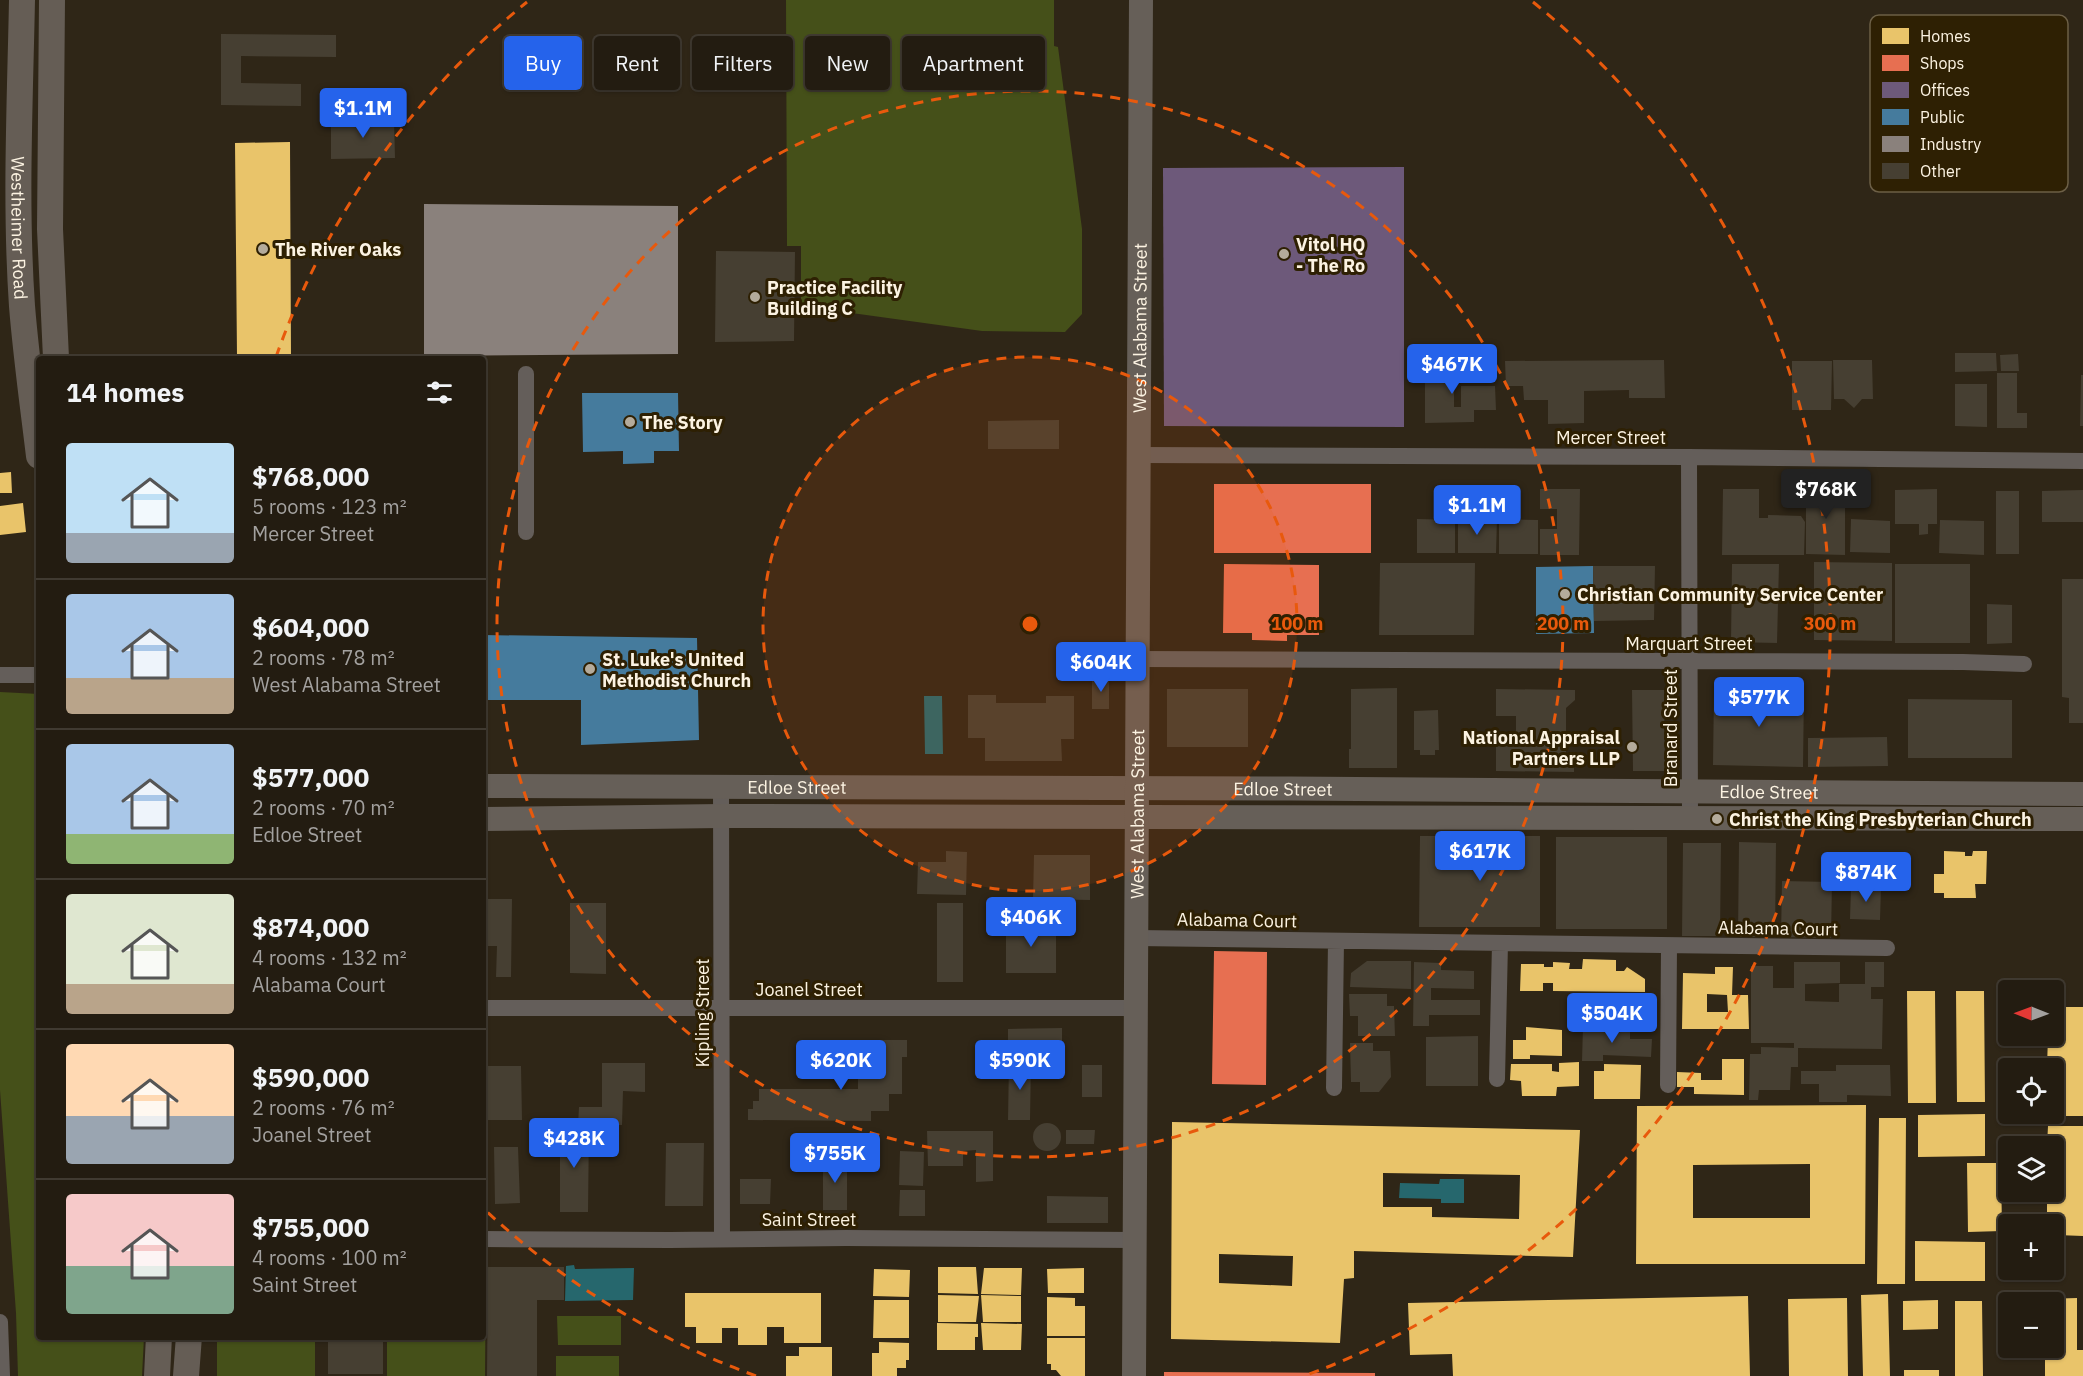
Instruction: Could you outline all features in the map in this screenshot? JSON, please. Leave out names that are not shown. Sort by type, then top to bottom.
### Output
[{"type":"main road","name":"Westheimer Road","points":[[22,0],[19,230],[22,305],[34,373],[36,406]]},
{"type":"main road","name":"Westheimer Road","points":[[52,0],[50,229],[56,356]]},
{"type":"main road","name":"West Alabama Street","points":[[1134,1376],[1141,0]]},
{"type":"main road","name":"Edloe Street","points":[[486,786],[890,786],[2083,794]]},
{"type":"main road","points":[[518,786],[518,819]]},
{"type":"main road","points":[[890,786],[890,817]]},
{"type":"main road","points":[[1407,790],[1407,818]]},
{"type":"main road","points":[[1913,792],[1913,818]]},
{"type":"main road","name":"Edloe Street","points":[[486,819],[721,816],[2083,819]]},
{"type":"main road","points":[[157,1376],[159,1340]]},
{"type":"main road","points":[[186,1376],[189,1340]]},
{"type":"street","points":[[526,374],[526,532]]},
{"type":"street","name":"Mercer Street","points":[[1139,455],[2083,461]]},
{"type":"street","name":"Branard Street","points":[[1689,457],[1690,819]]},
{"type":"street","name":"Marquart Street","points":[[1138,659],[2024,664]]},
{"type":"street","points":[[0,675],[36,675]]},
{"type":"street","name":"Kipling Street","points":[[721,787],[722,1239]]},
{"type":"street","name":"Alabama Court","points":[[1136,938],[1887,948]]},
{"type":"street","points":[[1334,1088],[1336,941]]},
{"type":"street","points":[[1497,1079],[1500,943]]},
{"type":"street","points":[[1668,1085],[1670,946]]},
{"type":"street","name":"Joanel Street","points":[[486,1008],[1136,1008]]},
{"type":"street","name":"Saint Street","points":[[486,1239],[1135,1240]]},
{"type":"street","points":[[0,1322],[2,1376]]},
{"type":"green space","points":[[786,0],[1054,0],[1054,46],[1058,47],[1082,229],[1082,314],[1065,332],[982,331],[801,306],[801,246],[787,246],[786,90],[793,90],[793,36],[786,36]]},
{"type":"green space","points":[[0,692],[36,694],[36,1340],[144,1340],[142,1376],[18,1376],[16,1313],[0,1090]]},
{"type":"green space","points":[[557,1316],[621,1316],[621,1345],[558,1345]]},
{"type":"green space","points":[[217,1340],[315,1340],[315,1376],[217,1376]]},
{"type":"green space","points":[[387,1340],[485,1340],[485,1376],[387,1376]]},
{"type":"green space","points":[[556,1356],[619,1356],[619,1376],[556,1376]]},
{"type":"water","points":[[924,696],[942,696],[943,754],[925,754]]},
{"type":"water","points":[[1440,1179],[1464,1179],[1464,1203],[1441,1203],[1441,1199],[1399,1198],[1400,1183],[1439,1184]]},
{"type":"water","points":[[574,1265],[575,1269],[634,1268],[633,1300],[565,1301],[566,1266]]},
{"type":"building: Homes","name":"The River Oaks","points":[[290,142],[291,355],[237,356],[235,143]]},
{"type":"building: Homes","points":[[11,472],[12,493],[0,493],[0,473]]},
{"type":"building: Homes","points":[[23,503],[26,532],[0,535],[0,506]]},
{"type":"building: Homes","points":[[1944,851],[1965,852],[1965,856],[1972,856],[1973,851],[1987,851],[1986,884],[1975,884],[1976,898],[1944,898],[1944,893],[1934,893],[1934,874],[1944,874]]},
{"type":"building: Homes","points":[[1583,959],[1616,960],[1616,971],[1624,971],[1627,967],[1645,979],[1645,992],[1553,991],[1553,983],[1543,983],[1543,991],[1520,991],[1521,964],[1544,964],[1544,967],[1553,967],[1553,962],[1570,963],[1569,969],[1582,969]]},
{"type":"building: Homes","points":[[1715,967],[1733,967],[1732,995],[1748,995],[1749,1029],[1682,1029],[1683,973],[1715,974]],"holes":[[[1707,994],[1727,995],[1728,1012],[1707,1012]]]},
{"type":"building: Homes","points":[[1907,991],[1935,991],[1936,1103],[1908,1103]]},
{"type":"building: Homes","points":[[1956,991],[1984,991],[1985,1102],[1957,1102]]},
{"type":"building: Homes","points":[[2064,1007],[2083,1007],[2083,1116],[2064,1116],[2064,1058],[2047,1058],[2048,1046],[2064,1046]]},
{"type":"building: Homes","points":[[1526,1027],[1562,1030],[1562,1056],[1530,1055],[1530,1059],[1513,1059],[1513,1040],[1526,1040]]},
{"type":"building: Homes","points":[[1722,1059],[1744,1059],[1744,1095],[1694,1094],[1694,1087],[1677,1087],[1677,1072],[1701,1073],[1701,1080],[1722,1080]]},
{"type":"building: Homes","points":[[1579,1062],[1579,1086],[1557,1087],[1556,1096],[1522,1096],[1521,1081],[1510,1080],[1511,1064],[1552,1064],[1552,1071],[1559,1072],[1559,1063]]},
{"type":"building: Homes","points":[[1604,1064],[1641,1065],[1640,1099],[1594,1099],[1594,1071],[1604,1071]]},
{"type":"building: Homes","points":[[1866,1105],[1865,1264],[1636,1264],[1637,1106]],"holes":[[[1810,1164],[1810,1218],[1693,1218],[1693,1165]]]},
{"type":"building: Homes","points":[[1985,1114],[1985,1156],[1918,1157],[1918,1115]]},
{"type":"building: Homes","points":[[1879,1118],[1906,1118],[1905,1284],[1877,1284]]},
{"type":"building: Homes","points":[[1172,1122],[1580,1130],[1573,1257],[1354,1251],[1354,1278],[1344,1279],[1340,1343],[1171,1339]],"holes":[[[1383,1173],[1520,1175],[1519,1219],[1432,1217],[1432,1207],[1383,1207]],[[1219,1254],[1293,1256],[1292,1286],[1219,1283]]]},
{"type":"building: Homes","points":[[2048,1126],[2083,1126],[2083,1236],[2064,1235],[2064,1214],[2047,1214],[2047,1202],[2064,1202],[2064,1136],[2048,1136]]},
{"type":"building: Homes","points":[[1967,1163],[1998,1163],[1998,1202],[2002,1202],[2002,1214],[1998,1214],[1998,1231],[1968,1232]]},
{"type":"building: Homes","points":[[1915,1241],[1985,1242],[1985,1281],[1915,1281]]},
{"type":"building: Homes","points":[[938,1267],[976,1267],[978,1294],[938,1293]]},
{"type":"building: Homes","points":[[984,1268],[1022,1268],[1021,1295],[981,1294]]},
{"type":"building: Homes","points":[[1084,1268],[1084,1293],[1048,1293],[1047,1269]]},
{"type":"building: Homes","points":[[874,1269],[910,1270],[909,1297],[873,1296]]},
{"type":"building: Homes","points":[[685,1293],[821,1293],[821,1343],[784,1343],[784,1327],[767,1327],[767,1345],[738,1345],[738,1328],[722,1328],[722,1343],[696,1343],[696,1327],[685,1327]]},
{"type":"building: Homes","points":[[1888,1294],[1890,1376],[1863,1376],[1861,1295]]},
{"type":"building: Homes","points":[[938,1295],[979,1296],[976,1322],[938,1322]]},
{"type":"building: Homes","points":[[981,1295],[1021,1296],[1021,1322],[983,1322]]},
{"type":"building: Homes","points":[[1748,1296],[1750,1376],[1453,1376],[1452,1354],[1410,1355],[1408,1303]]},
{"type":"building: Homes","points":[[1047,1297],[1075,1298],[1075,1306],[1085,1306],[1085,1336],[1047,1336]]},
{"type":"building: Homes","points":[[1847,1298],[1848,1376],[1789,1376],[1788,1299]]},
{"type":"building: Homes","points":[[2064,1298],[2077,1298],[2077,1350],[2083,1350],[2083,1376],[2045,1376],[2045,1358],[2064,1358]]},
{"type":"building: Homes","points":[[874,1300],[909,1300],[909,1338],[873,1338]]},
{"type":"building: Homes","points":[[1938,1300],[1938,1329],[1903,1330],[1903,1301]]},
{"type":"building: Homes","points":[[1955,1301],[1982,1301],[1983,1376],[1955,1376]]},
{"type":"building: Homes","points":[[937,1323],[978,1324],[975,1350],[937,1350]]},
{"type":"building: Homes","points":[[981,1323],[1022,1324],[1021,1350],[983,1350]]},
{"type":"building: Homes","points":[[1047,1338],[1085,1338],[1085,1376],[1061,1376],[1056,1370],[1051,1370],[1051,1364],[1047,1364]]},
{"type":"building: Homes","points":[[879,1342],[909,1343],[909,1360],[906,1360],[906,1368],[897,1368],[897,1376],[872,1376],[872,1353],[879,1353]]},
{"type":"building: Homes","points":[[799,1347],[832,1347],[832,1376],[786,1376],[786,1356],[799,1356]]},
{"type":"building: Homes","points":[[1904,1370],[1939,1370],[1939,1376],[1904,1376]]},
{"type":"building: Shops","points":[[1214,484],[1371,484],[1371,553],[1214,553]]},
{"type":"building: Shops","points":[[1224,564],[1319,565],[1319,635],[1287,635],[1287,641],[1252,640],[1252,633],[1223,633]]},
{"type":"building: Shops","points":[[1214,951],[1267,952],[1266,1085],[1212,1084]]},
{"type":"building: Shops","points":[[1164,1372],[1375,1373],[1375,1376],[1164,1376]]},
{"type":"building: Offices","name":"Vitol HQ - The Ro","points":[[1404,167],[1404,427],[1164,426],[1163,168]]},
{"type":"building: Public","name":"The Story","points":[[582,393],[678,393],[679,451],[654,451],[654,463],[623,464],[623,451],[583,452]]},
{"type":"building: Public","name":"Christian Community Service Center","points":[[1593,566],[1594,633],[1536,634],[1536,567]]},
{"type":"building: Public","name":"St. Luke's United Methodist Church","points":[[486,635],[697,638],[699,740],[581,745],[581,700],[486,700]]},
{"type":"building: Industry","points":[[424,204],[678,206],[678,354],[424,356]]},
{"type":"building: Other","points":[[221,34],[336,35],[336,57],[241,56],[241,83],[301,84],[301,106],[221,105]]},
{"type":"building: Other","points":[[394,119],[395,158],[331,159],[331,120]]},
{"type":"building: Other","name":"Practice Facility Building C","points":[[716,251],[795,252],[794,341],[715,342]]},
{"type":"building: Other","points":[[1955,353],[1996,353],[1997,371],[1955,372]]},
{"type":"building: Other","points":[[2018,354],[2019,371],[2001,371],[2000,355]]},
{"type":"building: Other","points":[[1425,358],[1454,358],[1454,407],[1461,407],[1461,386],[1495,386],[1496,410],[1474,410],[1474,422],[1425,423]]},
{"type":"building: Other","points":[[1664,360],[1665,398],[1629,398],[1629,390],[1584,391],[1584,423],[1548,424],[1548,400],[1524,400],[1523,386],[1506,386],[1505,361]]},
{"type":"building: Other","points":[[1833,360],[1872,360],[1873,399],[1862,399],[1854,408],[1844,399],[1834,399]]},
{"type":"building: Other","points":[[1792,361],[1832,361],[1831,410],[1792,410]]},
{"type":"building: Other","points":[[1997,373],[2017,373],[2017,413],[2027,413],[2027,428],[1997,428]]},
{"type":"building: Other","points":[[2081,375],[2083,375],[2083,426],[2080,426]]},
{"type":"building: Other","points":[[1955,384],[1987,384],[1987,427],[1955,426]]},
{"type":"building: Other","points":[[1059,420],[1059,449],[988,449],[988,421]]},
{"type":"building: Other","points":[[1806,486],[1845,486],[1845,555],[1806,554]]},
{"type":"building: Other","points":[[1540,489],[1580,489],[1579,555],[1540,555],[1540,529],[1557,529],[1557,509],[1540,509]]},
{"type":"building: Other","points":[[1723,489],[1759,489],[1759,518],[1768,518],[1768,515],[1801,516],[1805,522],[1804,555],[1722,555]]},
{"type":"building: Other","points":[[1937,489],[1937,524],[1928,524],[1928,534],[1919,535],[1919,524],[1895,524],[1895,490]]},
{"type":"building: Other","points":[[2083,490],[2083,522],[2042,522],[2042,491]]},
{"type":"building: Other","points":[[1996,491],[2019,491],[2019,554],[1996,554]]},
{"type":"building: Other","points":[[1417,519],[1455,520],[1455,553],[1417,553]]},
{"type":"building: Other","points":[[1458,519],[1497,519],[1496,553],[1458,553]]},
{"type":"building: Other","points":[[1499,519],[1538,520],[1538,554],[1499,554]]},
{"type":"building: Other","points":[[1851,519],[1890,521],[1890,553],[1850,552]]},
{"type":"building: Other","points":[[1940,520],[1984,521],[1984,555],[1939,553]]},
{"type":"building: Other","points":[[1814,562],[1892,563],[1892,641],[1814,640]]},
{"type":"building: Other","points":[[1380,563],[1475,563],[1474,635],[1379,635]]},
{"type":"building: Other","points":[[1732,564],[1779,564],[1777,643],[1731,642]]},
{"type":"building: Other","points":[[1895,564],[1970,564],[1970,643],[1895,643]]},
{"type":"building: Other","points":[[1593,566],[1655,566],[1654,620],[1594,621]]},
{"type":"building: Other","points":[[2062,579],[2083,579],[2083,723],[2069,723],[2069,698],[2062,697]]},
{"type":"building: Other","points":[[1987,604],[2012,605],[2012,643],[1987,644]]},
{"type":"building: Other","points":[[1092,677],[1109,677],[1109,709],[1092,709]]},
{"type":"building: Other","points":[[1397,688],[1397,768],[1349,768],[1351,689]]},
{"type":"building: Other","points":[[1167,689],[1248,689],[1248,747],[1167,747]]},
{"type":"building: Other","points":[[1496,689],[1575,690],[1575,700],[1566,708],[1566,754],[1574,760],[1574,772],[1496,771],[1496,746],[1516,745],[1516,716],[1496,716]]},
{"type":"building: Other","points":[[1632,690],[1664,690],[1665,771],[1633,771]]},
{"type":"building: Other","points":[[1714,690],[1804,691],[1803,767],[1713,765]]},
{"type":"building: Other","points":[[968,695],[996,695],[996,703],[1046,703],[1046,696],[1074,696],[1074,739],[1061,739],[1062,761],[985,761],[985,738],[968,738]]},
{"type":"building: Other","points":[[1908,699],[2012,700],[2012,758],[1908,758]]},
{"type":"building: Other","points":[[1438,710],[1439,750],[1435,750],[1435,755],[1420,755],[1420,750],[1414,750],[1414,711]]},
{"type":"building: Other","points":[[1887,737],[1888,766],[1808,767],[1808,738]]},
{"type":"building: Other","points":[[1420,836],[1540,836],[1540,927],[1419,927]]},
{"type":"building: Other","points":[[1556,837],[1667,837],[1667,929],[1556,929]]},
{"type":"building: Other","points":[[1739,842],[1776,843],[1775,937],[1738,937]]},
{"type":"building: Other","points":[[1683,843],[1721,843],[1720,936],[1682,936]]},
{"type":"building: Other","points":[[946,851],[967,852],[966,895],[917,894],[918,862],[946,862]]},
{"type":"building: Other","points":[[1034,855],[1090,855],[1090,900],[1033,899]]},
{"type":"building: Other","points":[[1782,881],[1832,882],[1831,938],[1781,937]]},
{"type":"building: Other","points":[[1851,887],[1881,887],[1880,920],[1850,919]]},
{"type":"building: Other","points":[[486,899],[512,899],[511,977],[496,977],[497,946],[486,946]]},
{"type":"building: Other","points":[[570,903],[606,903],[606,974],[570,973]]},
{"type":"building: Other","points":[[937,903],[963,903],[963,982],[937,982]]},
{"type":"building: Other","points":[[1006,924],[1056,924],[1056,973],[1006,973]]},
{"type":"building: Other","points":[[1367,961],[1411,961],[1411,989],[1350,987],[1351,973]]},
{"type":"building: Other","points":[[1414,962],[1441,963],[1441,970],[1474,971],[1474,989],[1431,988],[1431,1000],[1480,1000],[1480,1015],[1429,1015],[1429,1026],[1413,1026]]},
{"type":"building: Other","points":[[1794,962],[1840,962],[1840,983],[1805,984],[1805,1001],[1839,1002],[1839,984],[1865,984],[1865,962],[1884,962],[1884,987],[1871,987],[1871,999],[1883,999],[1882,1049],[1798,1048],[1798,1067],[1791,1067],[1790,1090],[1759,1090],[1758,1100],[1749,1100],[1750,1054],[1761,1054],[1761,1047],[1794,1048],[1794,1043],[1751,1043],[1751,966],[1773,966],[1773,988],[1794,988]]},
{"type":"building: Other","points":[[1349,994],[1387,994],[1387,1006],[1394,1006],[1395,1036],[1358,1036],[1358,1016],[1350,1016]]},
{"type":"building: Other","points":[[1583,1026],[1630,1028],[1630,1039],[1652,1039],[1651,1057],[1603,1055],[1603,1061],[1582,1061]]},
{"type":"building: Other","points":[[1062,1028],[1062,1043],[1008,1044],[1008,1029]]},
{"type":"building: Other","points":[[1478,1036],[1478,1086],[1426,1086],[1426,1037]]},
{"type":"building: Other","points":[[864,1040],[907,1040],[907,1057],[902,1057],[902,1094],[889,1094],[889,1111],[871,1111],[871,1121],[748,1120],[748,1109],[753,1109],[753,1101],[759,1101],[759,1089],[858,1089],[858,1078],[864,1078]]},
{"type":"building: Other","points":[[1350,1043],[1373,1043],[1373,1051],[1390,1051],[1391,1077],[1379,1092],[1360,1092],[1360,1082],[1351,1082]]},
{"type":"building: Other","points":[[1009,1061],[1031,1061],[1030,1120],[1008,1120]]},
{"type":"building: Other","points":[[602,1063],[645,1063],[645,1092],[623,1091],[622,1125],[578,1125],[579,1107],[602,1107]]},
{"type":"building: Other","points":[[1082,1065],[1102,1065],[1102,1097],[1082,1097]]},
{"type":"building: Other","points":[[1836,1065],[1890,1065],[1891,1096],[1847,1095],[1847,1102],[1819,1102],[1819,1084],[1801,1084],[1801,1071],[1836,1071]]},
{"type":"building: Other","points":[[486,1066],[521,1066],[522,1120],[486,1120]]},
{"type":"building: Other","points":[[1047,1123],[1057,1127],[1061,1137],[1057,1147],[1047,1151],[1037,1147],[1033,1137],[1037,1127]]},
{"type":"building: Other","points":[[560,1127],[589,1127],[588,1212],[560,1212]]},
{"type":"building: Other","points":[[1066,1130],[1095,1130],[1094,1144],[1066,1144]]},
{"type":"building: Other","points":[[927,1131],[993,1131],[993,1181],[976,1182],[976,1150],[963,1151],[963,1166],[928,1166]]},
{"type":"building: Other","points":[[666,1143],[704,1143],[703,1206],[665,1206]]},
{"type":"building: Other","points":[[494,1147],[518,1147],[520,1203],[495,1204]]},
{"type":"building: Other","points":[[900,1151],[924,1152],[923,1186],[899,1185]]},
{"type":"building: Other","points":[[823,1159],[847,1159],[847,1210],[823,1210]]},
{"type":"building: Other","points":[[740,1179],[771,1179],[770,1204],[740,1204]]},
{"type":"building: Other","points":[[900,1190],[925,1190],[925,1216],[899,1216]]},
{"type":"building: Other","points":[[1047,1196],[1108,1197],[1108,1223],[1047,1223]]},
{"type":"building: Other","points":[[488,1267],[564,1267],[564,1300],[537,1300],[537,1376],[487,1376]]},
{"type":"building: Other","points":[[328,1340],[383,1340],[383,1374],[328,1374]]},
{"type":"place","name":"The River Oaks","points":[[263,249]]},
{"type":"place","name":"Vitol HQ - The Ro","points":[[1284,254]]},
{"type":"place","name":"Practice Facility Building C","points":[[755,297]]},
{"type":"place","name":"The Story","points":[[630,422]]},
{"type":"place","name":"Christian Community Service Center","points":[[1565,594]]},
{"type":"place","name":"St. Luke's United Methodist Church","points":[[590,669]]},
{"type":"place","name":"National Appraisal Partners LLP","points":[[1632,747]]},
{"type":"place","name":"Christ the King Presbyterian Church","points":[[1717,819]]}]
